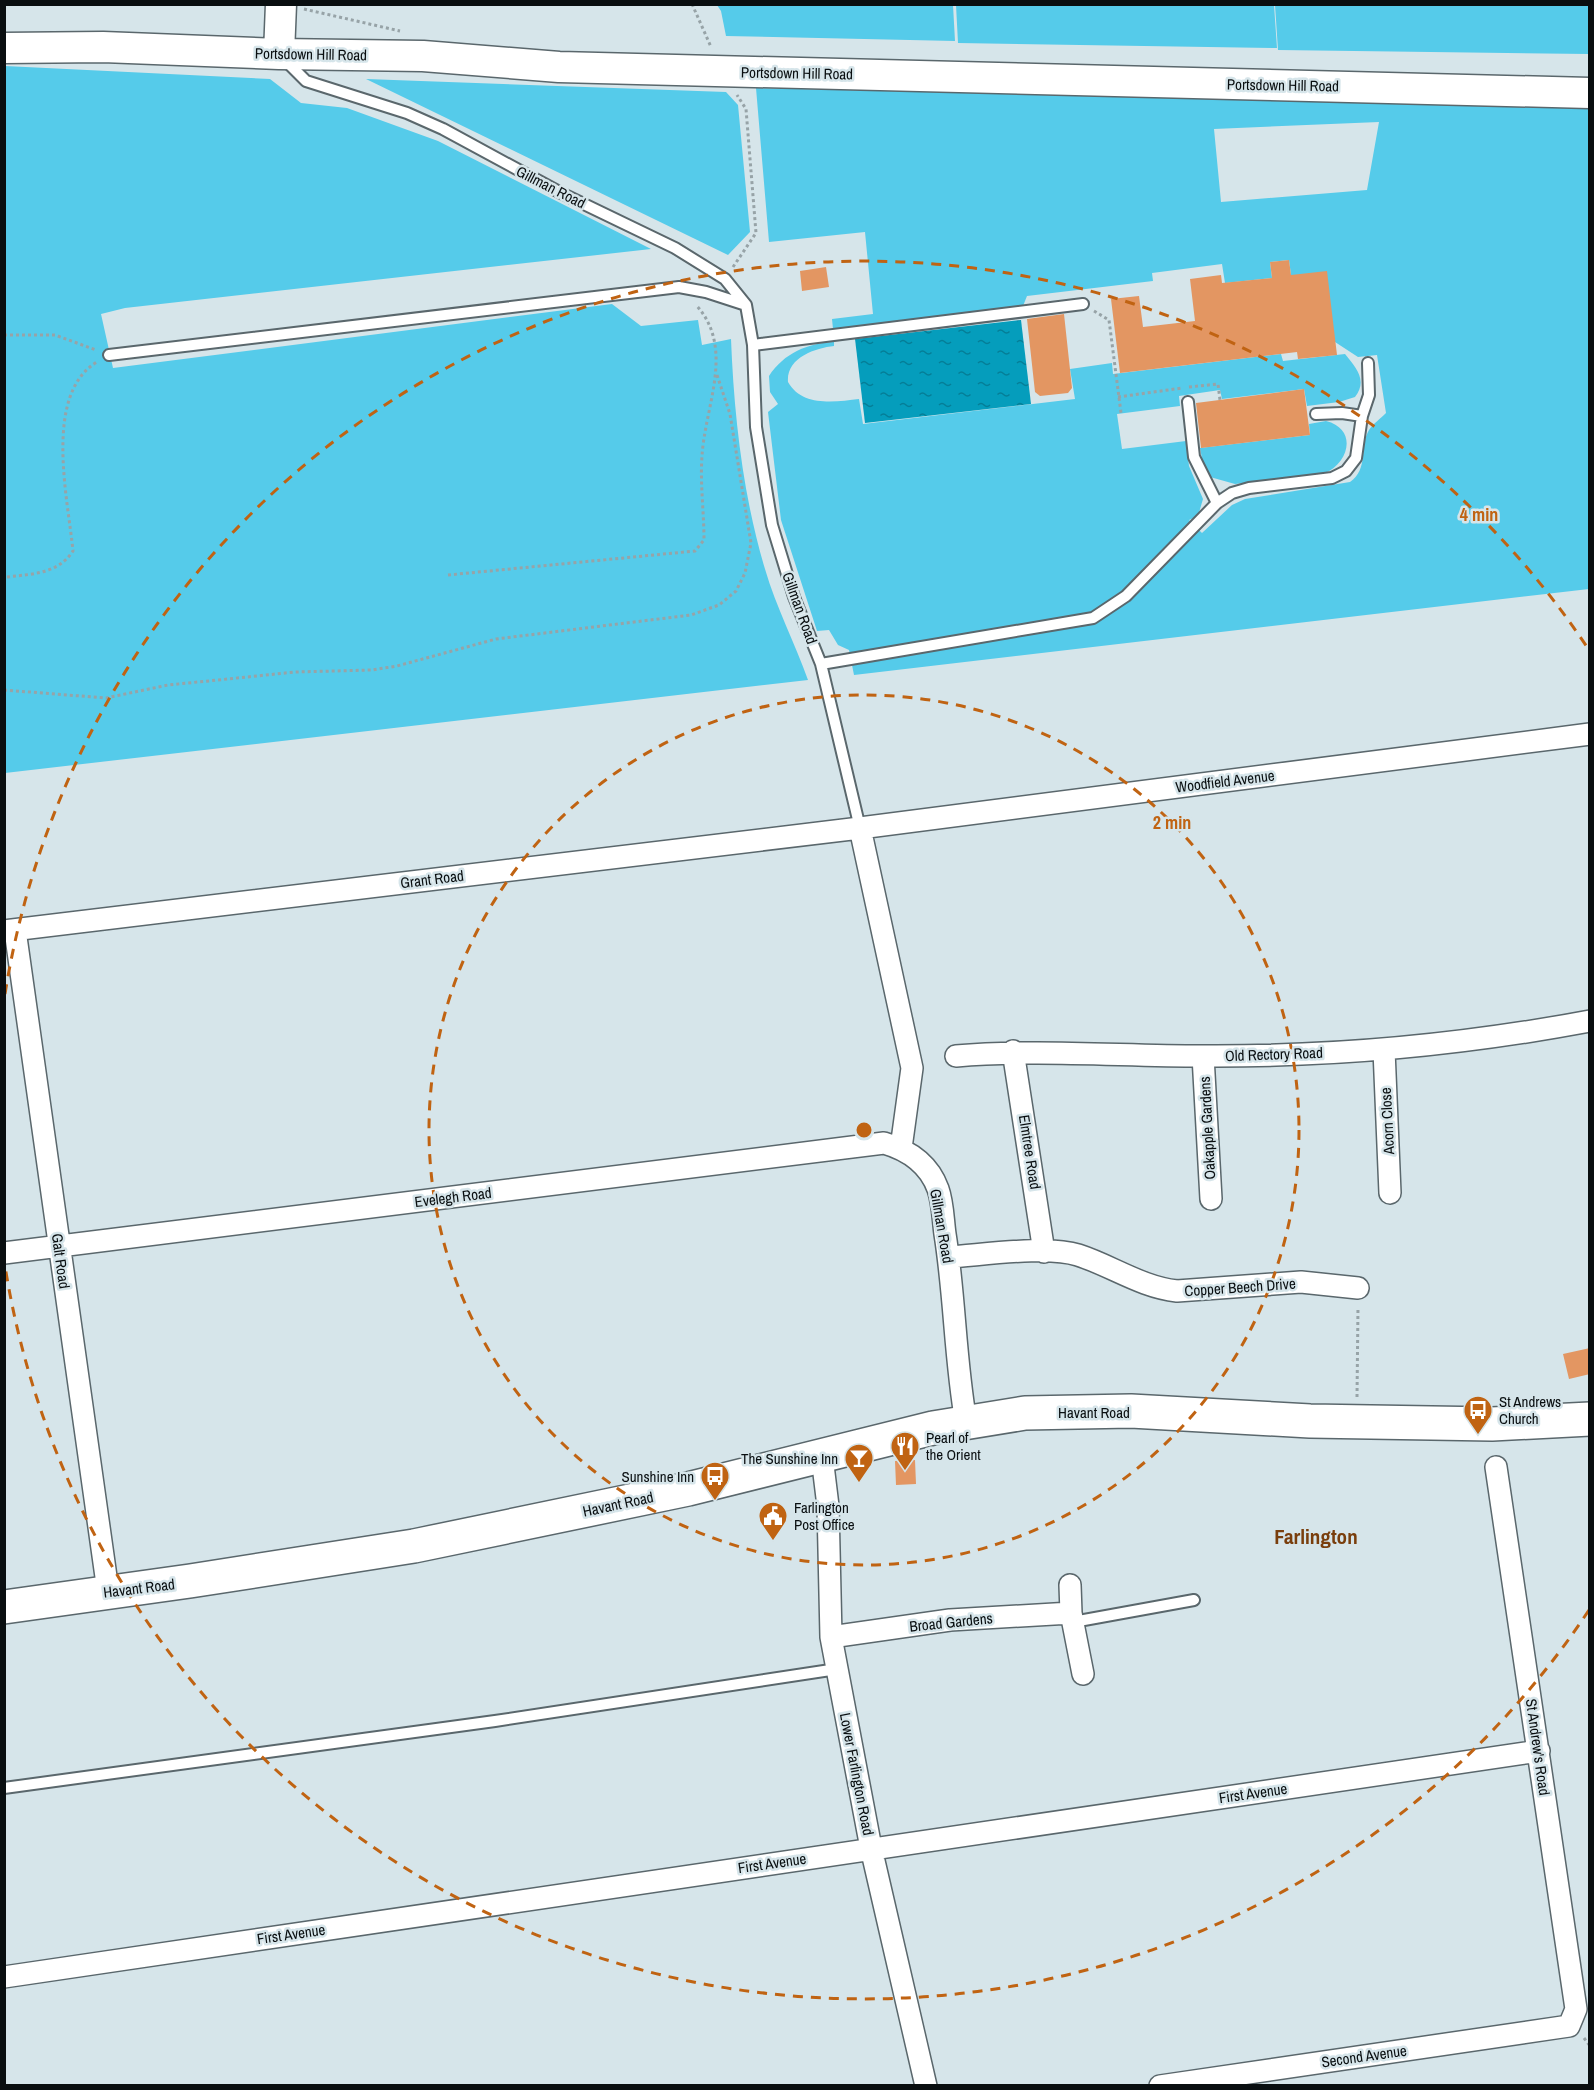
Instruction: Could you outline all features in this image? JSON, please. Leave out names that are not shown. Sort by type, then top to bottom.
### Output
[{"type":"main road","points":[[279,54],[281,4]]},
{"type":"main road","name":"Portsdown Hill Road","points":[[4,48],[103,47],[279,54],[423,56],[559,67],[1590,93]]},
{"type":"main road","name":"Havant Road","points":[[4,1606],[414,1545],[620,1504],[966,1422],[1056,1411],[1131,1411],[1357,1422],[1492,1424],[1590,1419]]},
{"type":"street","name":"Woodfield Avenue","points":[[860,828],[1590,734]]},
{"type":"street","name":"Grant Road","points":[[10,931],[860,828]]},
{"type":"street","name":"Gillman Road","points":[[860,828],[912,1068],[901,1148],[928,1171],[938,1190],[949,1257],[960,1388],[966,1422]]},
{"type":"street","name":"Galt Road","points":[[10,931],[59,1246],[108,1592]]},
{"type":"street","name":"Old Rectory Road","points":[[956,1056],[1013,1051],[1203,1056],[1384,1050],[1519,1034],[1590,1021]]},
{"type":"street","name":"Acorn Close","points":[[1384,1050],[1390,1193]]},
{"type":"street","name":"Elmtree Road","points":[[1013,1051],[1044,1252]]},
{"type":"street","name":"Oakapple Gardens","points":[[1203,1056],[1211,1199]]},
{"type":"street","name":"Evelegh Road","points":[[4,1253],[884,1143],[901,1148]]},
{"type":"street","name":"Copper Beech Drive","points":[[949,1257],[1044,1252],[1076,1254],[1157,1289],[1177,1292],[1301,1281],[1358,1288]]},
{"type":"street","name":"Lower Farlington Road","points":[[822,1457],[828,1506],[831,1637],[872,1848],[926,2085]]},
{"type":"street","name":"St Andrew's Road","points":[[1497,1467],[1576,2009],[1569,2026]]},
{"type":"street","points":[[1070,1585],[1072,1617],[1083,1674]]},
{"type":"street","name":"Broad Gardens","points":[[831,1637],[950,1620],[1072,1617]]},
{"type":"street","name":"First Avenue","points":[[4,1977],[1539,1751]]},
{"type":"street","name":"Second Avenue","points":[[1160,2085],[1569,2026]]},
{"type":"lane","name":"Gillman Road","points":[[279,54],[306,81],[407,113],[443,129],[561,192],[675,248],[725,279],[746,305],[753,345],[756,427],[772,525],[794,597],[821,664],[860,828]]},
{"type":"lane","points":[[108,355],[679,288],[706,292],[746,305]]},
{"type":"lane","points":[[753,345],[1083,303]]},
{"type":"lane","points":[[821,664],[1093,618],[1126,596],[1217,503],[1232,492],[1332,478],[1346,471],[1356,458],[1362,416],[1369,395],[1368,363]]},
{"type":"lane","points":[[1188,402],[1194,457],[1217,503]]},
{"type":"lane","points":[[1316,414],[1342,413],[1362,416]]},
{"type":"lane","points":[[1072,1617],[1194,1600]]},
{"type":"lane","points":[[4,1788],[495,1721],[837,1669]]},
{"type":"path","points":[[692,4],[722,71],[746,109],[756,233],[725,279]]},
{"type":"path","points":[[448,575],[695,551],[705,540],[702,459],[706,417],[717,375],[716,340],[700,309],[679,288]]},
{"type":"path","points":[[1083,303],[1109,320],[1120,413]]},
{"type":"path","points":[[4,335],[56,335],[108,355]]},
{"type":"path","points":[[7,577],[50,571],[67,561],[73,551],[64,443],[65,406],[75,382],[88,367],[108,355]]},
{"type":"path","points":[[4,690],[106,698],[168,686],[218,680],[295,672],[372,670],[397,666],[496,639],[691,615],[719,605],[736,591],[745,573],[751,543],[730,414],[717,375]]},
{"type":"path","points":[[1118,397],[1218,384],[1220,400]]},
{"type":"path","points":[[1357,1389],[1358,1288]]},
{"type":"shaded area","points":[[717,5],[953,5],[955,41],[726,36],[721,11]]},
{"type":"shaded area","points":[[956,5],[1274,5],[1277,48],[958,43]]},
{"type":"shaded area","points":[[1275,5],[1589,5],[1589,54],[1278,50]]},
{"type":"shaded area","points":[[5,66],[270,79],[301,103],[347,108],[438,141],[651,249],[125,308],[101,314],[113,368],[612,304],[641,326],[698,320],[702,345],[731,339],[737,426],[745,484],[757,541],[769,583],[808,680],[5,773]]},
{"type":"shaded area","points":[[366,79],[726,92],[738,105],[750,232],[728,255]]},
{"type":"shaded area","points":[[756,88],[1589,106],[1589,589],[854,675],[849,650],[838,645],[829,630],[817,631],[781,520],[768,412],[778,404],[770,392],[769,376],[789,355],[815,344],[834,342],[834,346],[811,352],[797,361],[789,374],[788,382],[794,390],[810,399],[830,402],[859,399],[863,424],[1075,399],[1070,369],[1112,363],[1113,374],[1281,354],[1283,361],[1345,354],[1359,374],[1360,385],[1355,397],[1339,402],[1307,406],[1304,389],[1222,399],[1220,390],[1179,396],[1180,406],[1117,414],[1122,449],[1186,441],[1189,466],[1203,499],[1198,516],[1189,520],[1202,533],[1232,505],[1245,499],[1350,482],[1356,477],[1362,464],[1364,443],[1369,430],[1386,413],[1377,355],[1358,357],[1335,342],[1291,275],[1289,260],[1270,262],[1272,278],[1225,283],[1222,264],[1152,273],[1153,281],[1027,296],[1023,306],[833,329],[832,319],[873,314],[865,232],[769,242]],"holes":[[[1379,122],[1367,190],[1221,202],[1214,129]]]},
{"type":"shaded area","points":[[1326,421],[1343,431],[1346,446],[1340,462],[1325,473],[1235,484],[1210,477],[1203,464],[1200,448],[1310,435],[1309,424]]},
{"type":"water","points":[[1021,320],[1031,404],[865,423],[855,339]]},
{"type":"building","points":[[1289,260],[1291,275],[1327,271],[1337,355],[1298,359],[1297,352],[1120,373],[1111,299],[1139,296],[1143,327],[1195,321],[1190,279],[1221,275],[1222,283],[1272,278],[1270,262]]},
{"type":"building","points":[[826,267],[829,287],[802,291],[800,271]]},
{"type":"building","points":[[1064,314],[1072,388],[1068,393],[1040,396],[1035,392],[1027,319]]},
{"type":"building","points":[[1304,389],[1310,435],[1201,448],[1196,403]]},
{"type":"building","points":[[1590,1348],[1590,1374],[1569,1379],[1563,1354]]},
{"type":"building","name":"Pearl of the Orient","points":[[915,1460],[916,1484],[896,1485],[895,1461]]},
{"type":"place","name":"St Andrews Church","points":[[1478,1436]]},
{"type":"place","name":"Pearl of the Orient","points":[[905,1472]]},
{"type":"place","name":"The Sunshine Inn","points":[[859,1484]]},
{"type":"place","name":"Sunshine Inn","points":[[715,1502]]},
{"type":"place","name":"Farlington Post Office","points":[[773,1542]]},
{"type":"district","name":"Farlington","points":[[1316,1536]]}]
